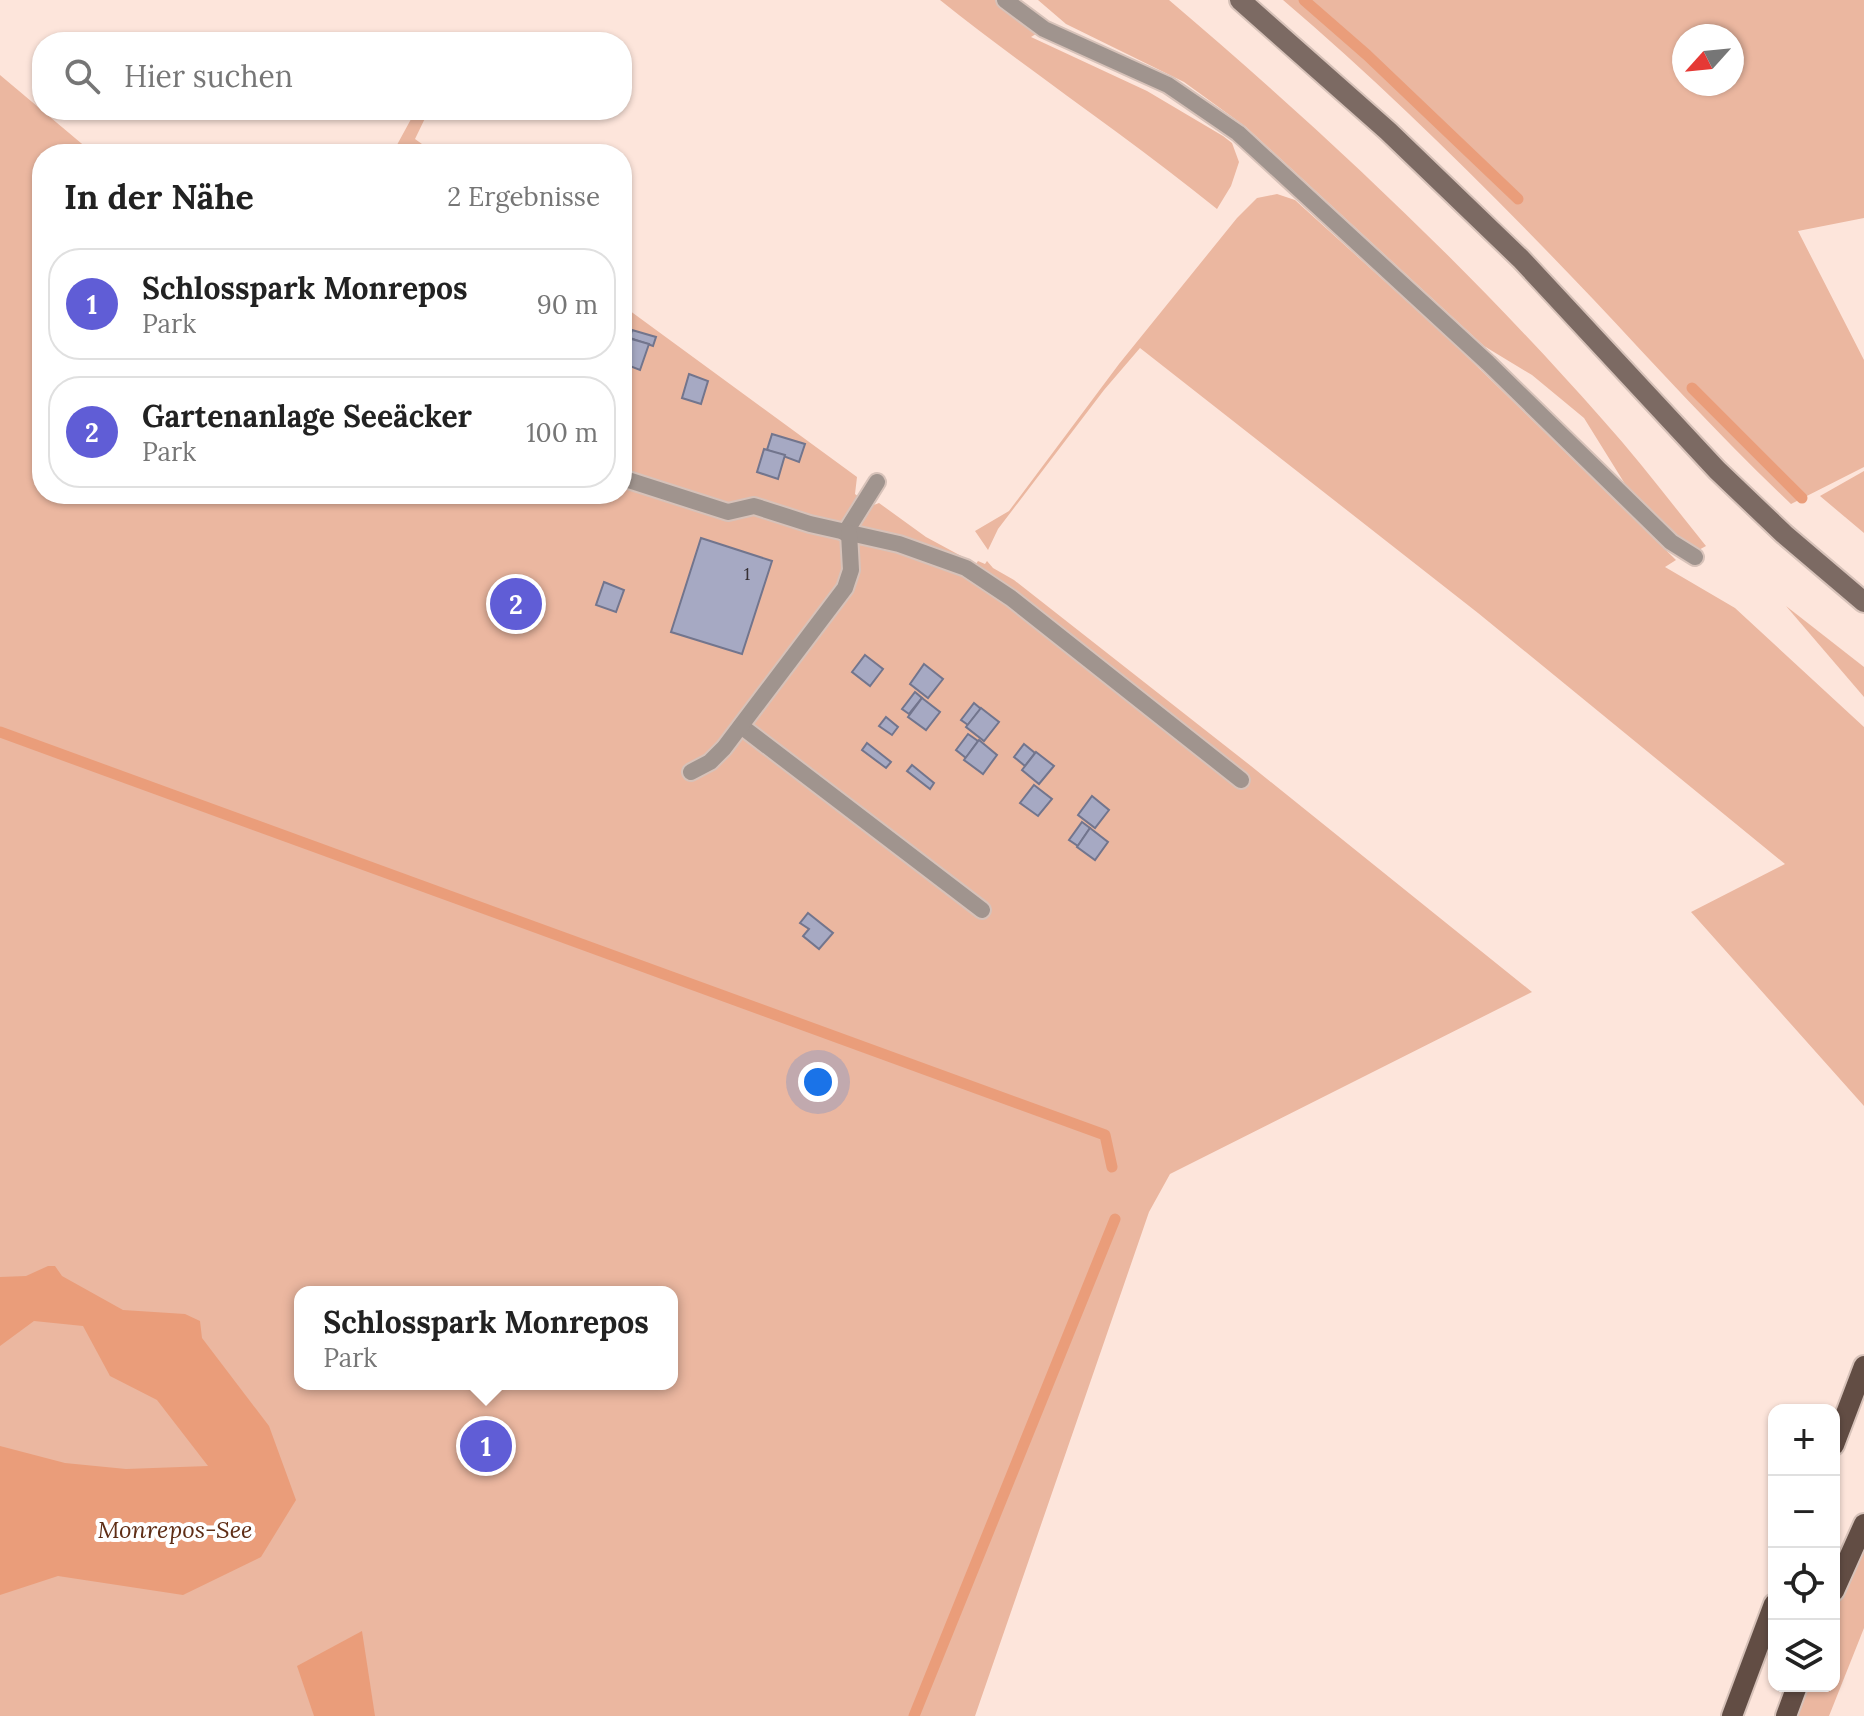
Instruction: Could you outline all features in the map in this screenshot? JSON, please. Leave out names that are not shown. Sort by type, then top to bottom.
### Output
[{"type":"main road","points":[[1240,0],[1388,131],[1510,248],[1717,470],[1784,534],[1864,602]]},
{"type":"main road","points":[[1840,1429],[1864,1366]]},
{"type":"main road","points":[[1840,1578],[1864,1524]]},
{"type":"main road","points":[[1732,1716],[1768,1620]]},
{"type":"main road","points":[[1786,1716],[1795,1692]]},
{"type":"lane","points":[[1005,0],[1044,29],[1179,91],[1238,133],[1488,363],[1671,542],[1695,557]]},
{"type":"lane","points":[[632,481],[728,512],[754,506],[847,533],[899,544],[938,556],[979,576],[1241,780]]},
{"type":"lane","points":[[691,772],[710,762],[741,726],[845,588],[851,570],[847,533],[877,482]]},
{"type":"lane","points":[[741,726],[982,910]]},
{"type":"shaded area","points":[[940,0],[1005,0],[1044,29],[1031,37],[1147,91],[1223,136],[1232,143],[1239,162],[1231,186],[1217,209],[1009,53]]},
{"type":"shaded area","points":[[1038,0],[1169,0],[1338,150],[1447,254],[1602,419],[1706,546],[1695,552],[1625,484],[1584,418],[1532,375],[1484,346],[1246,127],[1184,82],[1066,24]]},
{"type":"shaded area","points":[[1283,0],[1864,0],[1864,218],[1798,231],[1864,360],[1864,467],[1791,504],[1480,183],[1403,108]]},
{"type":"shaded area","points":[[0,75],[32,102],[32,120],[54,120],[82,144],[32,144],[32,504],[632,504],[632,312],[857,477],[855,494],[871,506],[879,503],[926,537],[976,564],[987,561],[1014,580],[1532,992],[1170,1174],[1149,1212],[975,1716],[0,1716]]},
{"type":"shaded area","points":[[411,120],[424,120],[415,139],[422,144],[397,144]]},
{"type":"shaded area","points":[[1277,194],[1295,200],[1454,344],[1676,560],[1665,567],[1735,608],[1864,727],[1864,1106],[1691,912],[1785,864],[1478,613],[1140,348],[998,529],[988,550],[975,531],[1009,511],[1119,364],[1237,218],[1257,198]]},
{"type":"shaded area","points":[[1864,471],[1864,533],[1820,496]]},
{"type":"shaded area","points":[[1786,606],[1864,667],[1864,697]]},
{"type":"shaded area","points":[[1864,1524],[1864,1628],[1840,1688],[1840,1620],[1840,1578]]},
{"type":"shaded area","points":[[1795,1692],[1839,1692],[1829,1716],[1786,1716]]},
{"type":"water","name":"Monrepos-See","points":[[55,1266],[62,1276],[123,1310],[185,1314],[200,1321],[202,1338],[269,1426],[296,1500],[261,1557],[183,1595],[58,1576],[0,1595],[0,1446],[65,1463],[126,1469],[208,1466],[157,1400],[110,1376],[83,1326],[34,1321],[0,1346],[0,1277],[26,1276]]},
{"type":"water","points":[[362,1631],[375,1716],[314,1716],[297,1666]]},
{"type":"building","points":[[632,330],[656,337],[653,346],[632,339]]},
{"type":"building","points":[[632,339],[649,344],[640,370],[632,367]]},
{"type":"building","points":[[689,374],[708,381],[701,404],[682,398]]},
{"type":"building","points":[[772,434],[805,444],[799,462],[767,450]]},
{"type":"building","points":[[764,449],[785,455],[778,479],[757,472]]},
{"type":"building","points":[[701,538],[772,561],[742,654],[671,632]]},
{"type":"building","points":[[604,582],[624,590],[616,612],[596,605]]},
{"type":"building","points":[[865,655],[883,669],[870,686],[852,672]]},
{"type":"building","points":[[924,664],[943,679],[928,698],[910,684]]},
{"type":"building","points":[[915,692],[922,698],[909,714],[902,709]]},
{"type":"building","points":[[922,698],[940,712],[926,730],[908,717]]},
{"type":"building","points":[[974,703],[981,709],[968,725],[961,720]]},
{"type":"building","points":[[981,708],[999,722],[984,741],[966,727]]},
{"type":"building","points":[[886,717],[898,727],[892,735],[879,726]]},
{"type":"building","points":[[968,734],[978,741],[966,758],[956,750]]},
{"type":"building","points":[[979,740],[997,755],[983,774],[964,760]]},
{"type":"building","points":[[867,743],[891,762],[886,768],[862,750]]},
{"type":"building","points":[[1024,744],[1035,753],[1025,766],[1014,757]]},
{"type":"building","points":[[1036,752],[1054,766],[1039,784],[1022,770]]},
{"type":"building","points":[[912,765],[934,783],[930,789],[907,771]]},
{"type":"building","points":[[1034,785],[1052,799],[1038,816],[1020,803]]},
{"type":"building","points":[[1092,796],[1109,810],[1095,828],[1078,815]]},
{"type":"building","points":[[1082,822],[1090,828],[1078,846],[1069,840]]},
{"type":"building","points":[[1090,828],[1108,842],[1095,860],[1077,847]]},
{"type":"building","points":[[808,913],[833,933],[819,949],[803,936],[809,929],[800,923]]},
{"type":"waterway","points":[[1304,0],[1367,55],[1518,199]]},
{"type":"waterway","points":[[1692,388],[1802,498]]},
{"type":"waterway","points":[[0,732],[1105,1135],[1112,1167]]},
{"type":"waterway","points":[[914,1716],[1115,1219]]},
{"type":"place","name":"Gartenanlage Seeäcker","points":[[516,604]]},
{"type":"place","name":"Schlosspark Monrepos","points":[[486,1446]]}]
